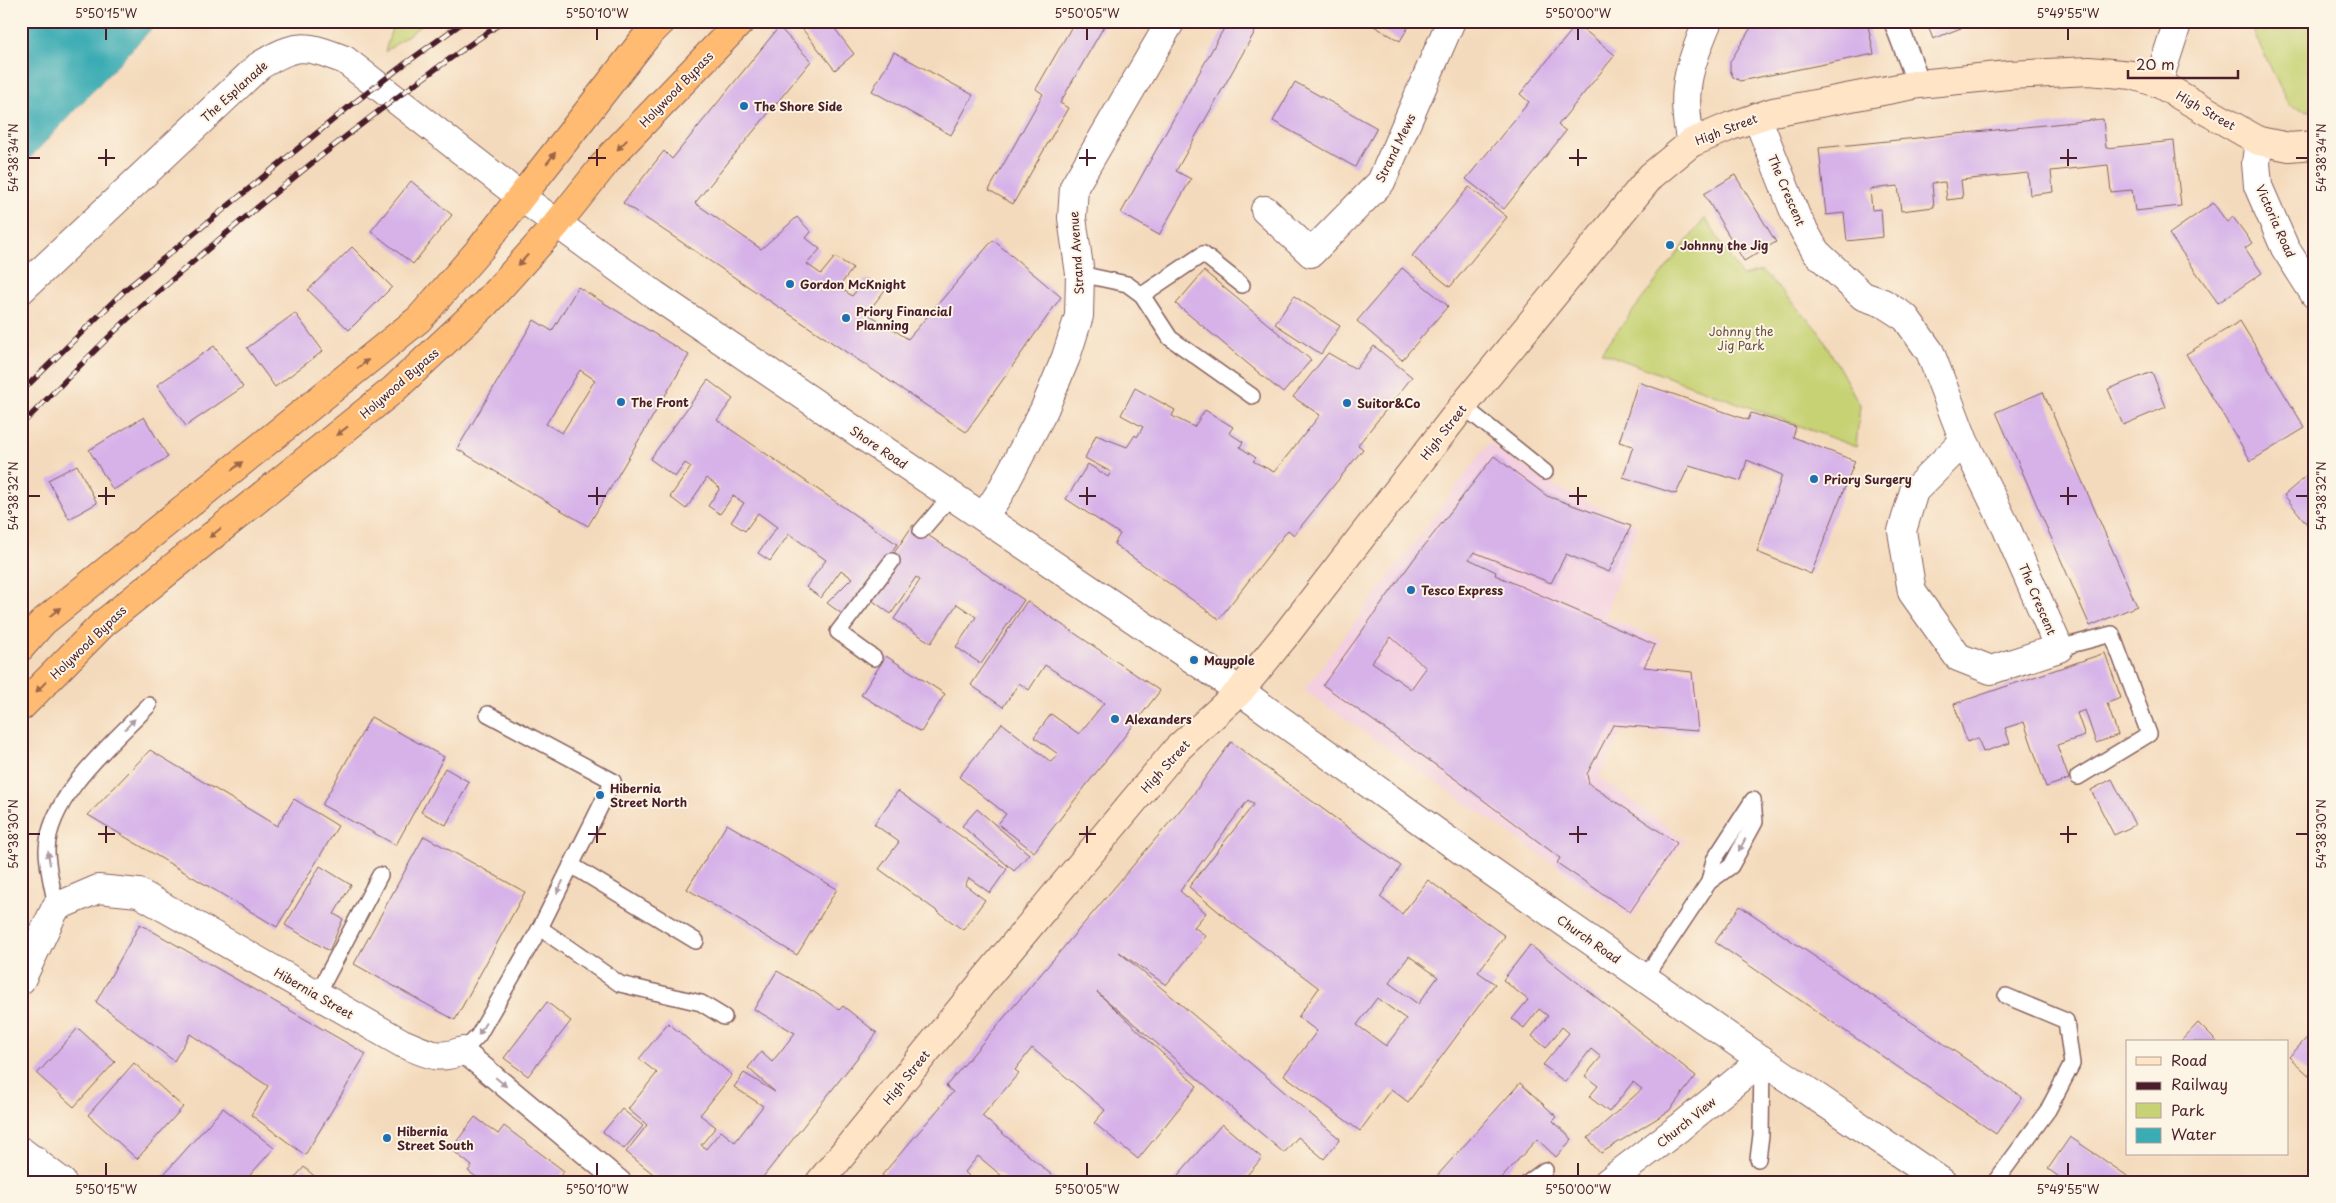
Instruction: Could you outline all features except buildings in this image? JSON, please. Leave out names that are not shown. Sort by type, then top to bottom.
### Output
[{"type":"highway","points":[[21,647],[43,622],[419,319],[470,262],[646,37],[662,21]]},
{"type":"highway","name":"Holywood Bypass","points":[[21,707],[104,623],[394,390],[485,304],[556,224],[611,156],[741,21]]},
{"type":"main road","name":"High Street","points":[[820,1182],[986,978],[1177,749],[1240,691],[1463,406],[1651,176],[1691,143],[1757,117],[1822,102],[1919,84],[2008,75],[2089,71],[2132,75],[2158,83],[2258,140],[2288,147],[2315,145]]},
{"type":"street","name":"Strand Avenue","points":[[984,517],[1001,491],[1044,410],[1066,357],[1079,316],[1080,274],[1072,218],[1074,187],[1170,21]]},
{"type":"street","name":"Strand Mews","points":[[1265,210],[1311,253],[1356,208],[1381,182],[1451,21]]},
{"type":"street","points":[[1691,143],[1685,115],[1685,100],[1691,61],[1708,21]]},
{"type":"street","points":[[1895,21],[1919,84]]},
{"type":"street","points":[[2158,83],[2178,21]]},
{"type":"street","name":"The Esplanade","points":[[21,290],[259,66],[285,50],[312,47],[345,60],[521,196]]},
{"type":"street","name":"The Crescent","points":[[1757,117],[1796,216],[1816,252],[1863,296],[1883,303],[1906,318],[1930,352],[1964,441],[2006,527],[2059,648],[1991,670],[1958,658],[1912,592],[1902,531],[1914,491],[1964,441]]},
{"type":"street","name":"Victoria Road","points":[[2258,140],[2256,163],[2258,186],[2285,248],[2315,295]]},
{"type":"street","name":"Shore Road","points":[[521,196],[556,224],[660,299],[1240,691]]},
{"type":"street","name":"Church Road","points":[[1240,691],[1468,855],[1762,1060],[1942,1182]]},
{"type":"street","name":"Hibernia Street","points":[[56,906],[98,890],[139,892],[402,1043],[433,1056],[448,1057],[463,1051]]},
{"type":"street","points":[[21,980],[56,906]]},
{"type":"street","points":[[463,1051],[620,1182]]},
{"type":"street","name":"Church View","points":[[1608,1182],[1679,1128],[1762,1060]]},
{"type":"street","points":[[26,1163],[62,1182]]},
{"type":"lane","points":[[1142,295],[1202,254],[1242,285]]},
{"type":"lane","points":[[1080,274],[1127,284],[1142,295],[1170,338],[1252,396]]},
{"type":"lane","points":[[1463,406],[1545,472]]},
{"type":"lane","points":[[921,531],[951,496]]},
{"type":"lane","points":[[874,658],[838,632],[892,561]]},
{"type":"lane","points":[[2059,648],[2112,634],[2149,734],[2078,777]]},
{"type":"lane","points":[[56,906],[47,850],[51,830],[62,802],[96,760],[149,705]]},
{"type":"lane","points":[[463,1051],[478,1036],[540,928],[614,781],[488,714]]},
{"type":"lane","points":[[1645,978],[1709,882],[1730,866],[1755,822],[1754,800],[1714,860],[1709,882]]},
{"type":"lane","points":[[572,865],[696,941]]},
{"type":"lane","points":[[317,995],[380,875]]},
{"type":"lane","points":[[540,928],[620,984],[701,1003],[724,1017]]},
{"type":"lane","points":[[1995,1182],[2048,1110],[2072,1064],[2066,1021],[2006,996]]},
{"type":"lane","points":[[1758,1159],[1762,1060]]},
{"type":"lane","points":[[1529,1182],[1545,1170]]},
{"type":"shaded area","points":[[1489,443],[1546,482],[1638,526],[1604,617],[1662,640],[1651,664],[1697,669],[1700,734],[1622,732],[1599,777],[1685,840],[1632,919],[1304,690]]},
{"type":"green space","points":[[394,21],[427,21],[385,52]]},
{"type":"green space","points":[[2248,21],[2315,21],[2315,112],[2290,107]]},
{"type":"green space","name":"Johnny the Jig Park","points":[[1705,218],[1742,276],[1762,271],[1818,330],[1860,405],[1856,447],[1601,352]]},
{"type":"water","points":[[21,21],[159,21],[21,168]]},
{"type":"pier","points":[[159,21],[161,23],[21,170],[21,168]]},
{"type":"railway","points":[[21,392],[125,290],[350,106],[465,21]]},
{"type":"railway","points":[[21,425],[124,322],[227,232],[363,123],[504,21]]},
{"type":"place","name":"The Shore Side","points":[[744,106]]},
{"type":"place","name":"Johnny the Jig","points":[[1670,245]]},
{"type":"place","name":"Gordon McKnight","points":[[790,284]]},
{"type":"place","name":"Priory Financial Planning","points":[[846,318]]},
{"type":"place","name":"The Front","points":[[621,402]]},
{"type":"place","name":"Suitor&Co","points":[[1347,403]]},
{"type":"place","name":"Priory Surgery","points":[[1814,479]]},
{"type":"place","name":"Tesco Express","points":[[1411,590]]},
{"type":"place","name":"Maypole","points":[[1194,660]]},
{"type":"place","name":"Alexanders","points":[[1115,719]]},
{"type":"place","name":"Hibernia Street North","points":[[600,795]]},
{"type":"place","name":"Hibernia Street South","points":[[387,1138]]}]
